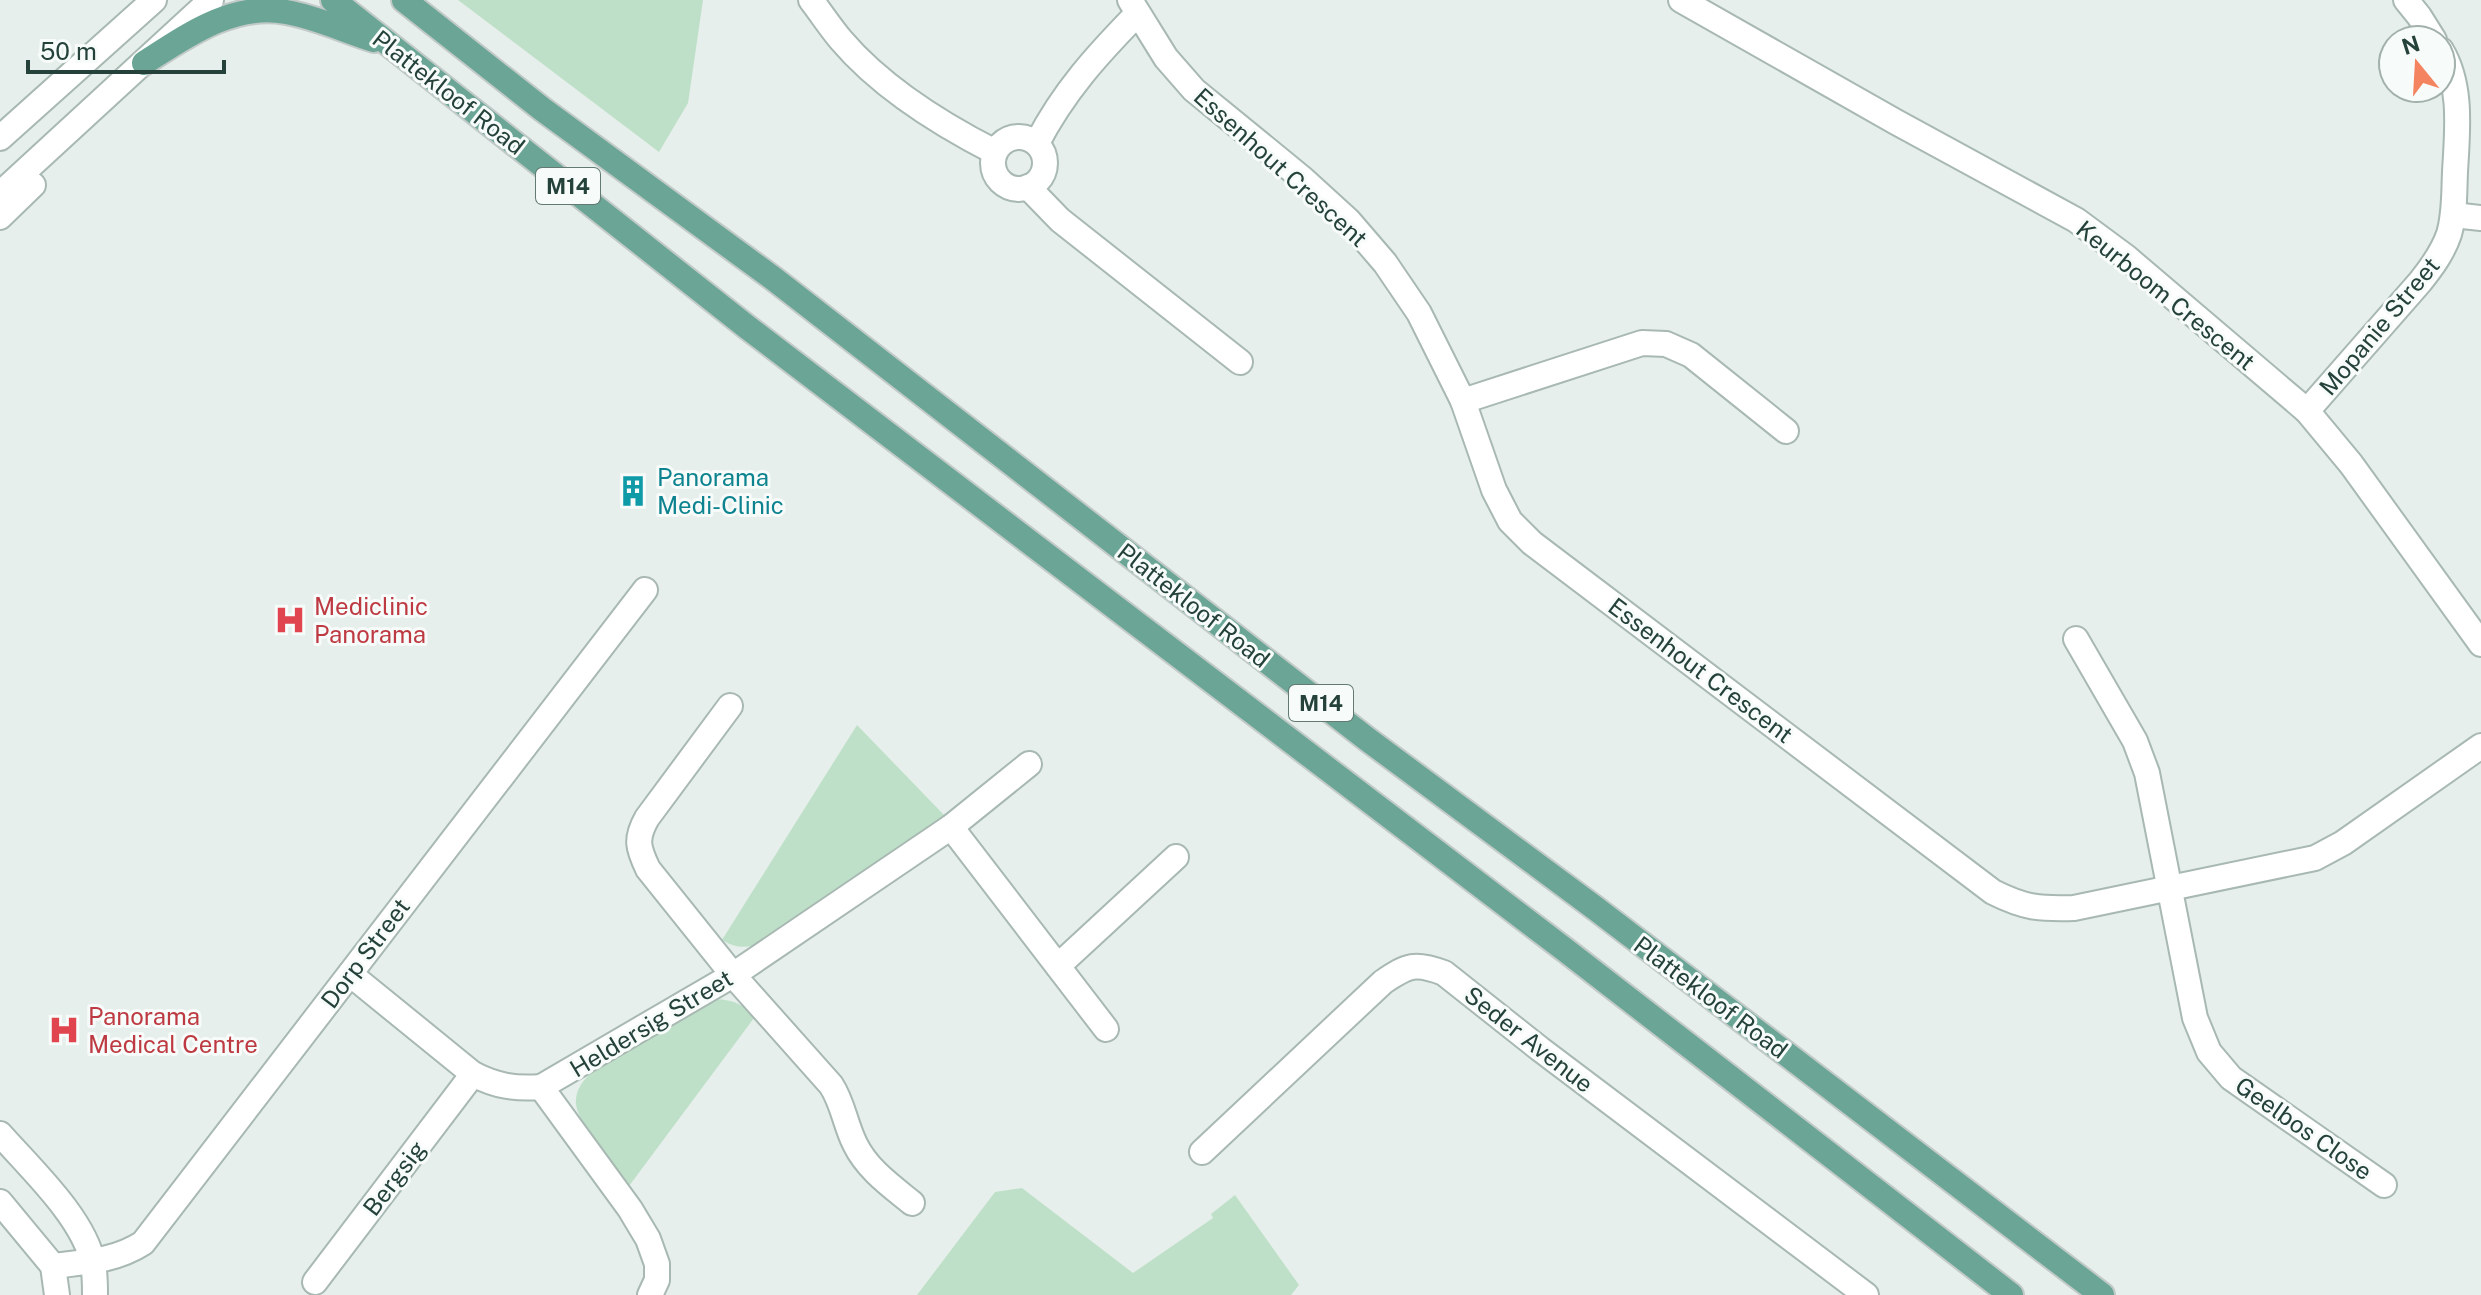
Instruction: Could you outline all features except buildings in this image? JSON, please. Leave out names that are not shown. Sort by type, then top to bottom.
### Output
[{"type":"main road","name":"Plattekloof Road","points":[[333,0],[747,327],[1551,939],[2011,1295]]},
{"type":"main road","name":"Plattekloof Road","points":[[404,0],[542,109],[774,279],[1367,739],[1620,927],[2102,1295]]},
{"type":"main road","points":[[144,63],[209,24],[238,13],[257,10],[298,14],[388,44]]},
{"type":"street","points":[[0,138],[154,0]]},
{"type":"street","points":[[0,194],[211,0]]},
{"type":"street","points":[[811,0],[840,39],[865,64],[902,94],[963,135],[995,152]]},
{"type":"street","name":"Keurboom Crescent","points":[[1681,0],[2076,220],[2126,257],[2307,411],[2351,464],[2481,644]]},
{"type":"street","points":[[2406,0],[2423,24]]},
{"type":"street","points":[[1037,143],[1066,92],[1134,7]]},
{"type":"street","name":"Essenhout Crescent","points":[[1134,7],[1166,58],[1194,90],[1303,179],[1348,220],[1385,263],[1419,313],[1463,401],[1494,490],[1510,521],[1532,543],[1993,892],[2019,905],[2044,909],[2074,908],[2315,858],[2364,830],[2481,746]]},
{"type":"street","name":"Mopanie Street","points":[[2307,411],[2420,282],[2448,237],[2453,215],[2456,104]]},
{"type":"street","points":[[0,217],[54,160],[67,134]]},
{"type":"street","points":[[1022,136],[1037,143],[1044,154],[1045,168],[1039,179],[1028,187],[1016,188],[1005,184],[997,175],[993,164],[995,152],[1006,140],[1022,136]]},
{"type":"street","points":[[1028,187],[1060,220],[1240,362]]},
{"type":"street","points":[[2453,215],[2481,218]]},
{"type":"street","points":[[1463,401],[1642,343],[1666,344],[1691,355],[1786,431]]},
{"type":"street","name":"Dorp Street","points":[[53,1266],[118,1256],[143,1243],[645,590]]},
{"type":"street","name":"Geelbos Close","points":[[2076,639],[2135,741],[2147,773],[2195,1018],[2209,1052],[2231,1078],[2384,1185]]},
{"type":"street","points":[[730,706],[639,832],[639,844],[648,869],[733,975],[831,1085],[842,1104],[845,1119],[863,1158],[912,1203]]},
{"type":"street","name":"Heldersig Street","points":[[350,974],[473,1074],[491,1084],[511,1088],[541,1087],[733,975],[951,827],[1029,764]]},
{"type":"street","points":[[951,827],[1106,1029]]},
{"type":"street","points":[[1058,966],[1176,857]]},
{"type":"street","name":"Seder Avenue","points":[[1202,1152],[1383,982],[1403,969],[1425,965],[1444,973],[1866,1295]]},
{"type":"street","name":"Bergsig","points":[[315,1282],[473,1074]]},
{"type":"street","points":[[541,1087],[630,1209],[648,1239],[657,1264],[657,1280],[650,1295]]},
{"type":"street","points":[[0,1134],[58,1198],[78,1228],[93,1262],[95,1295]]},
{"type":"street","points":[[0,1202],[53,1266],[57,1295]]},
{"type":"green space","points":[[458,0],[703,0],[688,103],[659,152]]},
{"type":"green space","points":[[857,725],[945,816],[761,943],[741,947],[722,940]]},
{"type":"green space","points":[[716,999],[738,1004],[754,1018],[629,1186],[583,1122],[576,1104],[579,1088],[589,1075]]},
{"type":"green space","points":[[1022,1188],[1133,1273],[1213,1218],[1211,1214],[1235,1195],[1299,1285],[1291,1295],[917,1295],[995,1192]]},
{"type":"place","name":"Panorama Medi-Clinic","points":[[633,491]]},
{"type":"place","name":"Mediclinic Panorama","points":[[290,620]]},
{"type":"place","name":"Panorama Medical Centre","points":[[64,1030]]}]
